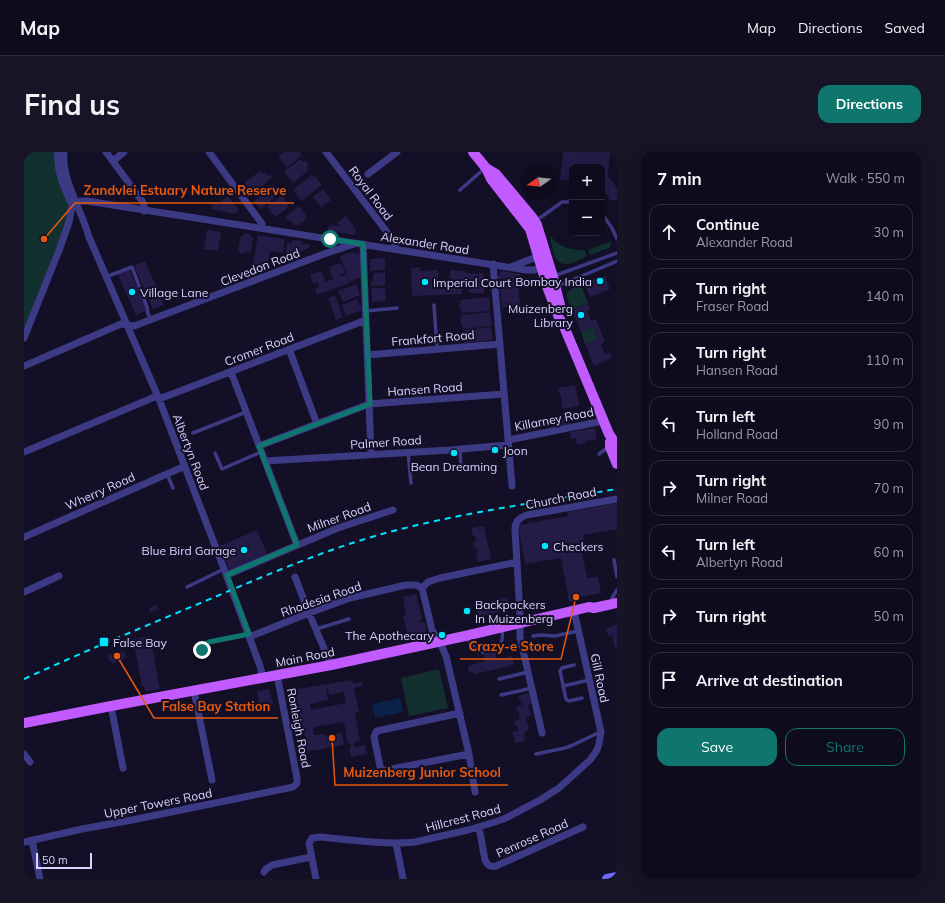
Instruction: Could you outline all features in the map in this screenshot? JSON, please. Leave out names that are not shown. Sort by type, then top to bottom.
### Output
[{"type":"main road","points":[[473,152],[486,168],[496,174],[531,223],[532,233],[546,267],[559,318],[563,324],[609,434],[614,448],[617,464]]},
{"type":"main road","name":"Main Road","points":[[24,725],[111,706],[135,699],[194,691],[286,674],[439,642],[574,611],[589,607],[593,603],[616,597]]},
{"type":"main road","points":[[607,879],[617,877]]},
{"type":"street","name":"Albertyn Road","points":[[58,152],[58,163],[63,183],[158,397],[226,572],[263,678]]},
{"type":"street","points":[[24,338],[60,248],[74,205],[66,175],[64,152]]},
{"type":"street","points":[[106,152],[142,201],[144,210]]},
{"type":"street","points":[[112,161],[124,152]]},
{"type":"street","points":[[209,152],[260,221],[262,228]]},
{"type":"street","name":"Royal Road","points":[[326,152],[393,240],[395,249]]},
{"type":"street","points":[[368,174],[397,152]]},
{"type":"street","name":"Alexander Road","points":[[74,205],[87,201],[510,267],[533,270],[546,267]]},
{"type":"street","points":[[330,239],[331,249]]},
{"type":"street","name":"Clevedon Road","points":[[324,254],[344,241]]},
{"type":"street","points":[[360,244],[366,311],[371,454]]},
{"type":"street","name":"Clevedon Road","points":[[24,366],[121,324],[134,326],[324,254],[360,244]]},
{"type":"street","name":"Alexander Road","points":[[510,267],[532,259],[543,257]]},
{"type":"street","name":"Church Road","points":[[493,264],[512,486]]},
{"type":"street","name":"Cromer Road","points":[[24,452],[158,397],[231,372],[366,320]]},
{"type":"street","name":"Frankfort Road","points":[[367,355],[500,344]]},
{"type":"street","points":[[289,349],[317,424]]},
{"type":"street","points":[[231,372],[297,545]]},
{"type":"street","name":"Hansen Road","points":[[260,449],[317,424],[370,404],[504,394]]},
{"type":"street","name":"Killarney Road","points":[[508,442],[603,421]]},
{"type":"street","name":"Palmer Road","points":[[264,461],[460,449],[508,442]]},
{"type":"street","name":"Wherry Road","points":[[24,537],[185,466]]},
{"type":"street","name":"Church Road","points":[[542,733],[520,637],[516,521],[527,514],[617,499]]},
{"type":"street","name":"Milner Road","points":[[226,572],[338,528],[393,510]]},
{"type":"street","points":[[475,792],[469,754],[446,656],[430,626],[422,588],[428,582],[440,578],[517,562]]},
{"type":"street","points":[[24,592],[60,576]]},
{"type":"street","points":[[295,577],[331,665]]},
{"type":"street","name":"Rhodesia Road","points":[[249,636],[350,598],[406,585],[416,585],[422,588]]},
{"type":"street","name":"Gill Road","points":[[574,611],[601,732],[597,750]]},
{"type":"street","name":"Ronleigh Road","points":[[277,675],[297,778],[296,784]]},
{"type":"street","points":[[194,691],[212,780]]},
{"type":"street","points":[[111,706],[123,768]]},
{"type":"street","points":[[460,713],[376,732],[374,736],[381,771],[469,754]]},
{"type":"street","name":"Hillcrest Road","points":[[311,857],[309,843],[312,838],[320,837],[396,843],[415,842],[479,827],[506,818],[549,795],[590,760],[597,750]]},
{"type":"street","points":[[24,754],[30,762]]},
{"type":"street","name":"Upper Towers Road","points":[[24,842],[82,829],[291,788],[296,784]]},
{"type":"street","name":"Penrose Road","points":[[479,827],[484,856],[487,864],[492,867],[582,827]]},
{"type":"street","points":[[32,840],[40,879]]},
{"type":"street","points":[[396,843],[403,879]]},
{"type":"street","points":[[264,872],[272,865],[311,857],[316,879]]},
{"type":"lane","points":[[460,190],[486,168]]},
{"type":"lane","points":[[531,223],[562,202],[569,202]]},
{"type":"lane","points":[[605,218],[617,239]]},
{"type":"lane","points":[[550,282],[587,264],[617,253]]},
{"type":"lane","points":[[550,282],[565,283],[617,261]]},
{"type":"lane","points":[[587,264],[590,272]]},
{"type":"lane","points":[[106,277],[132,267],[151,320]]},
{"type":"lane","points":[[434,305],[437,349]]},
{"type":"lane","points":[[366,311],[397,308]]},
{"type":"lane","points":[[193,433],[246,412]]},
{"type":"lane","points":[[600,454],[614,448]]},
{"type":"lane","points":[[215,453],[222,469],[260,449]]},
{"type":"lane","points":[[460,449],[461,470]]},
{"type":"lane","points":[[408,452],[411,483]]},
{"type":"lane","points":[[167,474],[173,488]]},
{"type":"lane","points":[[614,560],[617,577]]},
{"type":"lane","points":[[187,587],[226,572]]},
{"type":"lane","points":[[316,629],[349,619]]},
{"type":"lane","points":[[494,650],[500,645],[502,639],[502,627]]},
{"type":"lane","points":[[533,636],[555,636],[578,631]]},
{"type":"lane","points":[[202,650],[204,645],[209,642],[249,636]]},
{"type":"lane","points":[[465,636],[475,649],[483,652]]},
{"type":"lane","points":[[574,666],[562,668],[560,672],[566,699],[571,701],[582,698]]},
{"type":"lane","points":[[499,679],[528,672]]},
{"type":"lane","points":[[563,686],[589,680]]},
{"type":"lane","points":[[501,695],[532,688]]},
{"type":"lane","points":[[536,754],[578,743],[601,732]]},
{"type":"green space","points":[[24,152],[58,152],[72,206],[24,338]]},
{"type":"green space","points":[[550,236],[566,248],[585,250],[587,256],[566,264],[558,261],[554,254]]},
{"type":"green space","points":[[611,241],[609,248],[590,255],[588,250]]},
{"type":"green space","points":[[581,285],[588,303],[572,310],[567,294],[571,289]]},
{"type":"green space","points":[[593,327],[598,339],[585,344],[581,332]]},
{"type":"green space","points":[[439,669],[448,708],[409,716],[401,678]]},
{"type":"water","points":[[400,698],[403,712],[375,718],[372,704]]},
{"type":"building","points":[[284,152],[300,152],[302,155],[287,168],[278,157]]},
{"type":"building","points":[[563,152],[610,152],[608,176],[617,188],[617,200],[610,200],[605,193],[605,164],[569,164],[569,181],[560,180]]},
{"type":"building","points":[[301,159],[303,162],[305,160],[309,166],[307,167],[309,170],[293,183],[284,171]]},
{"type":"building","points":[[260,171],[263,174],[265,172],[268,176],[270,175],[272,177],[252,194],[244,183]]},
{"type":"building","points":[[312,175],[313,177],[315,176],[322,185],[301,201],[293,190]]},
{"type":"building","points":[[273,184],[280,193],[261,209],[254,201],[259,197],[257,195],[269,185],[270,186]]},
{"type":"building","points":[[323,189],[331,200],[321,207],[313,197]]},
{"type":"building","points":[[283,195],[289,207],[275,217],[273,214],[272,215],[267,206]]},
{"type":"building","points":[[228,196],[239,210],[235,214],[211,209],[212,202],[219,203]]},
{"type":"building","points":[[299,206],[307,217],[304,220],[305,221],[295,226],[285,217]]},
{"type":"building","points":[[346,216],[354,226],[353,228],[356,228],[355,235],[328,231],[329,225],[340,226],[337,223]]},
{"type":"building","points":[[207,230],[221,232],[218,251],[204,249]]},
{"type":"building","points":[[244,233],[251,234],[251,237],[253,237],[251,253],[245,252],[245,254],[239,253],[240,251],[238,251],[241,235],[244,236]]},
{"type":"building","points":[[258,235],[285,239],[283,253],[270,251],[268,264],[266,264],[267,267],[255,271],[252,268]]},
{"type":"building","points":[[292,240],[303,241],[302,244],[310,245],[309,248],[285,257],[287,242],[292,243]]},
{"type":"building","points":[[351,252],[360,254],[361,278],[349,282],[340,256]]},
{"type":"building","points":[[385,258],[385,270],[370,271],[370,259]]},
{"type":"building","name":"Village Lane","points":[[145,261],[164,305],[153,309],[134,266]]},
{"type":"building","points":[[341,263],[345,273],[340,275],[341,277],[346,275],[349,283],[317,295],[315,288],[319,287],[317,282],[313,284],[310,275],[321,271],[325,282],[334,279],[329,271],[331,271],[329,267]]},
{"type":"building","name":"Imperial Court","points":[[419,267],[420,271],[438,270],[438,287],[452,285],[452,278],[449,279],[450,270],[484,274],[484,293],[469,293],[468,283],[458,281],[458,285],[462,286],[462,294],[412,296],[411,268]]},
{"type":"building","name":"Village Lane","points":[[129,268],[147,310],[136,315],[117,273]]},
{"type":"building","points":[[501,271],[520,274],[522,284],[518,286],[520,305],[502,308],[499,281],[497,276],[499,276]]},
{"type":"building","points":[[385,272],[385,285],[371,287],[373,273]]},
{"type":"building","points":[[605,276],[610,289],[590,297],[584,283]]},
{"type":"building","points":[[356,284],[360,295],[343,302],[338,291]]},
{"type":"building","points":[[385,288],[386,301],[372,302],[371,289]]},
{"type":"building","points":[[335,295],[343,317],[336,320],[328,298]]},
{"type":"building","points":[[489,297],[490,311],[462,313],[460,309],[460,300]]},
{"type":"building","points":[[357,299],[362,310],[346,316],[342,305]]},
{"type":"building","points":[[588,304],[590,310],[587,311],[591,321],[596,319],[605,342],[601,344],[605,355],[610,352],[612,358],[594,366],[585,344],[598,339],[593,327],[581,332],[572,310]]},
{"type":"building","points":[[490,312],[492,326],[463,329],[460,318],[462,318],[462,315]]},
{"type":"building","points":[[491,327],[493,340],[464,343],[463,330]]},
{"type":"building","points":[[575,385],[579,406],[562,409],[561,395],[558,388]]},
{"type":"building","points":[[568,413],[570,424],[557,426],[555,415]]},
{"type":"building","points":[[595,428],[597,439],[586,441],[586,443],[577,445],[576,438],[571,439],[570,432]]},
{"type":"building","points":[[617,503],[617,529],[583,535],[587,552],[582,552],[587,578],[598,577],[601,593],[579,597],[580,600],[569,602],[561,558],[525,564],[518,525],[568,516],[567,512]]},
{"type":"building","points":[[484,526],[491,559],[478,562],[476,553],[478,553],[477,548],[474,548],[473,542],[476,542],[475,536],[473,536],[471,528]]},
{"type":"building","name":"Blue Bird Garage","points":[[257,530],[267,554],[230,571],[220,546]]},
{"type":"building","points":[[416,594],[422,619],[420,620],[421,623],[425,622],[426,631],[424,634],[408,637],[403,615],[406,615],[403,597]]},
{"type":"building","points":[[507,597],[510,609],[478,617],[476,607]]},
{"type":"building","points":[[156,605],[158,610],[150,612],[149,608]]},
{"type":"building","points":[[617,625],[617,647],[615,648],[612,635],[608,636],[606,628]]},
{"type":"building","points":[[150,636],[160,689],[145,692],[144,686],[142,687],[133,639]]},
{"type":"building","points":[[493,641],[497,660],[512,656],[514,665],[474,674],[473,672],[469,673],[468,666],[485,661],[481,644]]},
{"type":"building","points":[[124,651],[126,657],[123,658],[123,660],[112,663],[112,661],[109,661],[108,655]]},
{"type":"building","points":[[351,680],[354,684],[362,682],[363,686],[354,688],[359,712],[355,713],[360,741],[353,743],[354,747],[365,745],[367,754],[351,757],[349,748],[351,747],[350,743],[348,744],[344,722],[314,727],[313,729],[314,735],[324,734],[325,736],[342,733],[344,745],[304,752],[302,740],[306,739],[306,736],[303,731],[300,716],[296,717],[294,705],[296,705],[293,690]],"holes":[[[326,689],[328,689],[329,695],[344,692],[346,703],[310,710],[310,704],[328,700]]]},
{"type":"building","points":[[269,689],[273,704],[260,707],[257,691]]},
{"type":"building","points":[[529,693],[532,704],[528,705],[531,716],[526,717],[529,730],[525,731],[525,741],[516,743],[512,732],[518,731],[517,725],[515,725],[514,721],[520,719],[516,707],[522,705],[518,696]]},
{"type":"railway","points":[[24,679],[269,574],[337,548],[382,534],[440,520],[529,503],[617,489]]},
{"type":"place","name":"Zandvlei Estuary Nature Reserve","points":[[44,239]]},
{"type":"place","name":"Bombay India","points":[[600,281]]},
{"type":"place","name":"Imperial Court","points":[[425,282]]},
{"type":"place","name":"Village Lane","points":[[132,292]]},
{"type":"place","name":"Muizenberg Library","points":[[581,315]]},
{"type":"place","name":"Joon","points":[[495,450]]},
{"type":"place","name":"Bean Dreaming","points":[[454,453]]},
{"type":"place","name":"Checkers","points":[[545,546]]},
{"type":"place","name":"Blue Bird Garage","points":[[244,550]]},
{"type":"place","name":"Crazy-e Store","points":[[576,597]]},
{"type":"place","name":"Backpackers In Muizenberg","points":[[467,611]]},
{"type":"place","name":"The Apothecary","points":[[442,635]]},
{"type":"place","name":"False Bay","points":[[104,642]]},
{"type":"place","name":"False Bay Station","points":[[117,656]]},
{"type":"place","name":"Muizenberg Junior School","points":[[332,738]]},
{"type":"route","points":[[202,650],[206,643],[249,634],[227,575],[297,545],[259,446],[370,404],[363,244],[330,239]]}]
